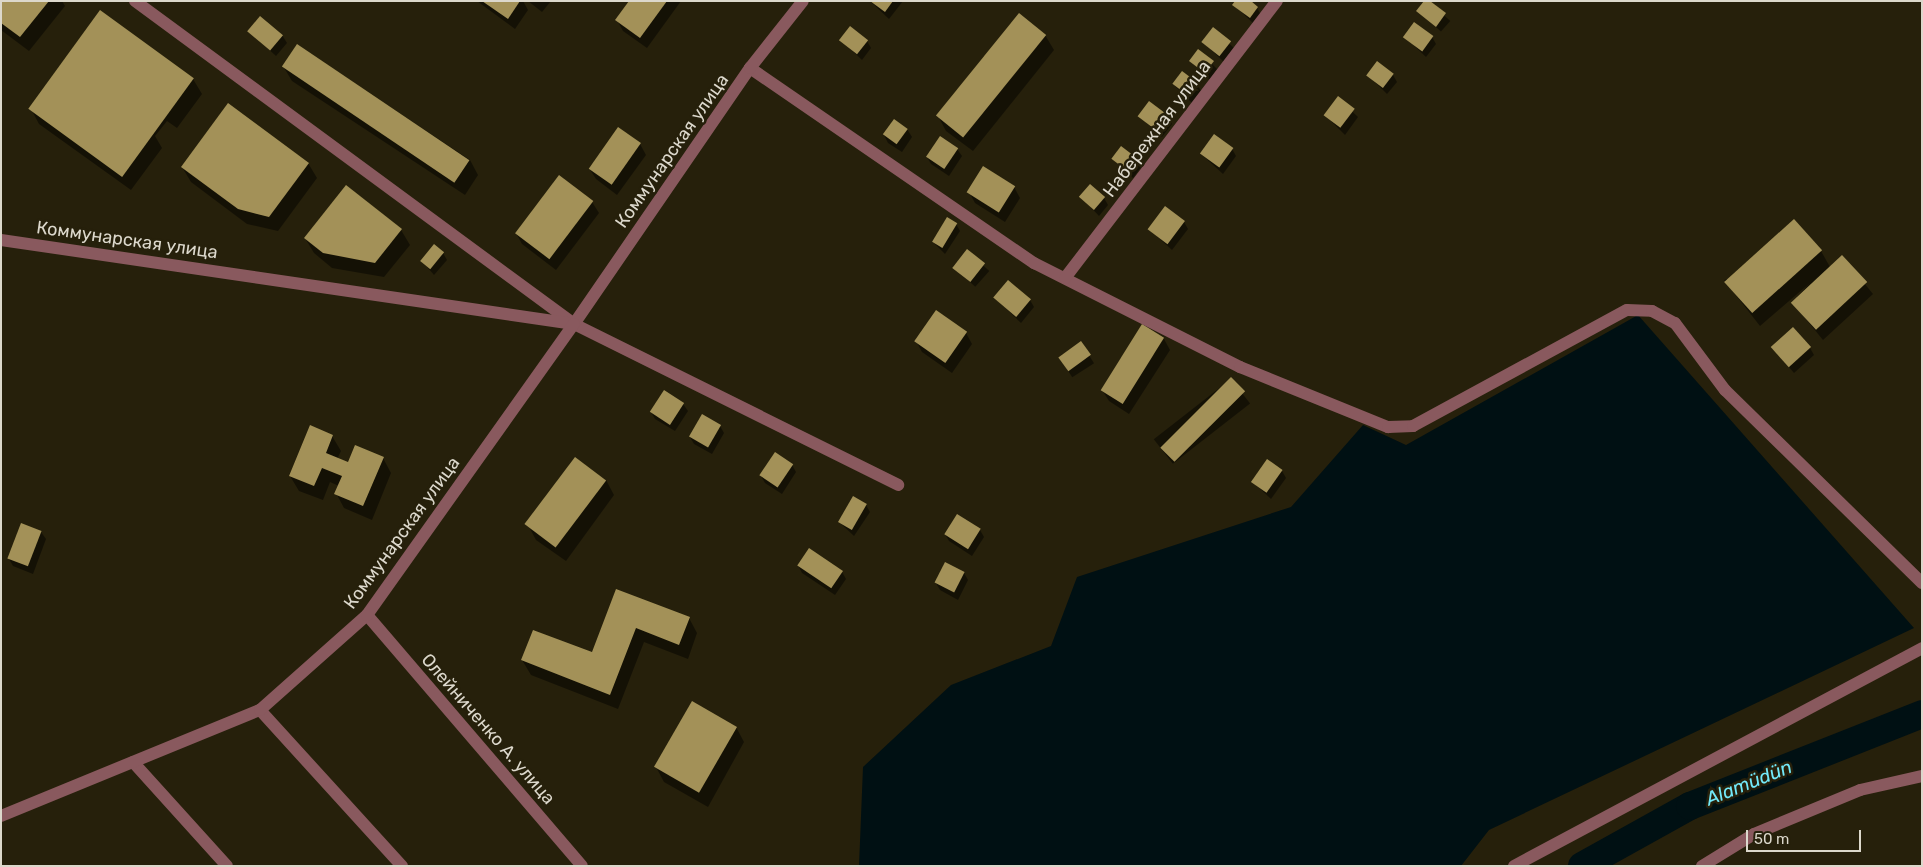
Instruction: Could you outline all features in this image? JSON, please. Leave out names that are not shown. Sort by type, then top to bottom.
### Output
[{"type":"street","points":[[135,1],[574,324],[898,485]]},
{"type":"street","name":"Коммунарская улица","points":[[1,816],[260,710],[367,615],[574,324],[750,68],[803,1]]},
{"type":"street","name":"Набережная улица","points":[[1065,278],[1277,1]]},
{"type":"street","points":[[750,68],[1034,263],[1240,367],[1388,428],[1413,426],[1627,310],[1652,311],[1675,323],[1725,390],[1922,583]]},
{"type":"street","name":"Коммунарская улица","points":[[1,240],[574,324]]},
{"type":"street","name":"Олейниченко А. улица","points":[[367,615],[582,866]]},
{"type":"street","points":[[1514,866],[1922,648]]},
{"type":"street","points":[[260,710],[402,866]]},
{"type":"street","points":[[133,762],[227,866]]},
{"type":"street","points":[[1702,866],[1754,834],[1860,790],[1922,776]]},
{"type":"shaded area","points":[[1638,315],[1914,628],[1489,830],[1461,866],[859,866],[863,767],[951,685],[1051,646],[1077,577],[1291,507],[1363,425],[1406,445]]},
{"type":"building","points":[[1,1],[49,1],[20,37],[1,23]]},
{"type":"building","points":[[482,1],[520,1],[508,19]]},
{"type":"building","points":[[629,1],[667,1],[640,38],[615,20]]},
{"type":"building","points":[[870,1],[893,1],[885,12]]},
{"type":"building","points":[[1235,1],[1251,1],[1258,7],[1250,18],[1232,5]]},
{"type":"building","points":[[1424,1],[1430,1],[1446,13],[1436,27],[1416,11]]},
{"type":"building","points":[[100,10],[194,78],[122,177],[28,109]]},
{"type":"building","points":[[1019,13],[1046,35],[963,138],[936,116]]},
{"type":"building","points":[[260,16],[283,35],[270,51],[247,31]]},
{"type":"building","points":[[1414,22],[1433,36],[1422,51],[1403,37]]},
{"type":"building","points":[[850,26],[868,40],[857,54],[839,40]]},
{"type":"building","points":[[1213,27],[1231,41],[1219,56],[1201,42]]},
{"type":"building","points":[[297,44],[469,160],[454,183],[282,66]]},
{"type":"building","points":[[1198,49],[1214,61],[1205,73],[1189,61]]},
{"type":"building","points":[[1377,61],[1394,74],[1383,88],[1366,75]]},
{"type":"building","points":[[1182,71],[1198,83],[1188,96],[1172,84]]},
{"type":"building","points":[[1338,96],[1355,109],[1340,128],[1324,115]]},
{"type":"building","points":[[1149,101],[1169,116],[1158,131],[1138,116]]},
{"type":"building","points":[[228,103],[309,163],[269,217],[238,209],[181,167]]},
{"type":"building","points":[[894,119],[908,129],[897,144],[883,134]]},
{"type":"building","points":[[618,127],[641,143],[612,185],[589,169]]},
{"type":"building","points":[[1214,134],[1233,148],[1219,168],[1200,153]]},
{"type":"building","points":[[940,136],[958,148],[944,169],[926,157]]},
{"type":"building","points":[[1121,146],[1138,159],[1128,171],[1111,159]]},
{"type":"building","points":[[983,166],[1015,186],[999,212],[967,192]]},
{"type":"building","points":[[559,175],[593,201],[549,259],[515,233]]},
{"type":"building","points":[[1090,184],[1105,197],[1094,210],[1079,197]]},
{"type":"building","points":[[346,185],[402,229],[375,263],[323,253],[304,238]]},
{"type":"building","points":[[1165,206],[1185,221],[1168,244],[1148,229]]},
{"type":"building","points":[[947,217],[957,223],[942,248],[932,242]]},
{"type":"building","points":[[1794,219],[1822,250],[1752,313],[1724,282]]},
{"type":"building","points":[[434,244],[444,252],[430,269],[420,261]]},
{"type":"building","points":[[967,249],[985,263],[970,282],[952,268]]},
{"type":"building","points":[[1842,255],[1867,282],[1816,330],[1791,303]]},
{"type":"building","points":[[1008,280],[1031,299],[1016,317],[993,298]]},
{"type":"building","points":[[936,310],[967,332],[945,363],[914,341]]},
{"type":"building","points":[[1142,324],[1164,338],[1123,404],[1101,390]]},
{"type":"building","points":[[1793,327],[1811,347],[1789,367],[1771,347]]},
{"type":"building","points":[[1081,341],[1091,355],[1068,371],[1058,357]]},
{"type":"building","points":[[1231,377],[1245,391],[1174,462],[1160,448]]},
{"type":"building","points":[[664,390],[684,403],[670,425],[650,412]]},
{"type":"building","points":[[702,414],[721,425],[708,448],[689,437]]},
{"type":"building","points":[[310,425],[333,435],[326,453],[348,462],[355,445],[384,457],[363,506],[334,494],[342,476],[322,468],[314,486],[289,476]]},
{"type":"building","points":[[775,452],[793,464],[778,488],[759,475]]},
{"type":"building","points":[[575,457],[606,480],[556,548],[524,524]]},
{"type":"building","points":[[1267,459],[1283,470],[1267,493],[1251,482]]},
{"type":"building","points":[[853,496],[867,504],[852,530],[838,522]]},
{"type":"building","points":[[957,514],[981,529],[968,549],[944,534]]},
{"type":"building","points":[[21,523],[42,531],[28,566],[7,558]]},
{"type":"building","points":[[809,548],[843,571],[831,588],[797,565]]},
{"type":"building","points":[[945,562],[965,572],[954,592],[935,582]]},
{"type":"building","points":[[616,589],[690,617],[679,645],[636,628],[610,695],[521,660],[533,630],[592,652]]},
{"type":"building","points":[[692,701],[737,727],[699,793],[654,767]]},
{"type":"waterway","name":"Alamüdün","points":[[1582,866],[1690,806],[1922,714]]}]
